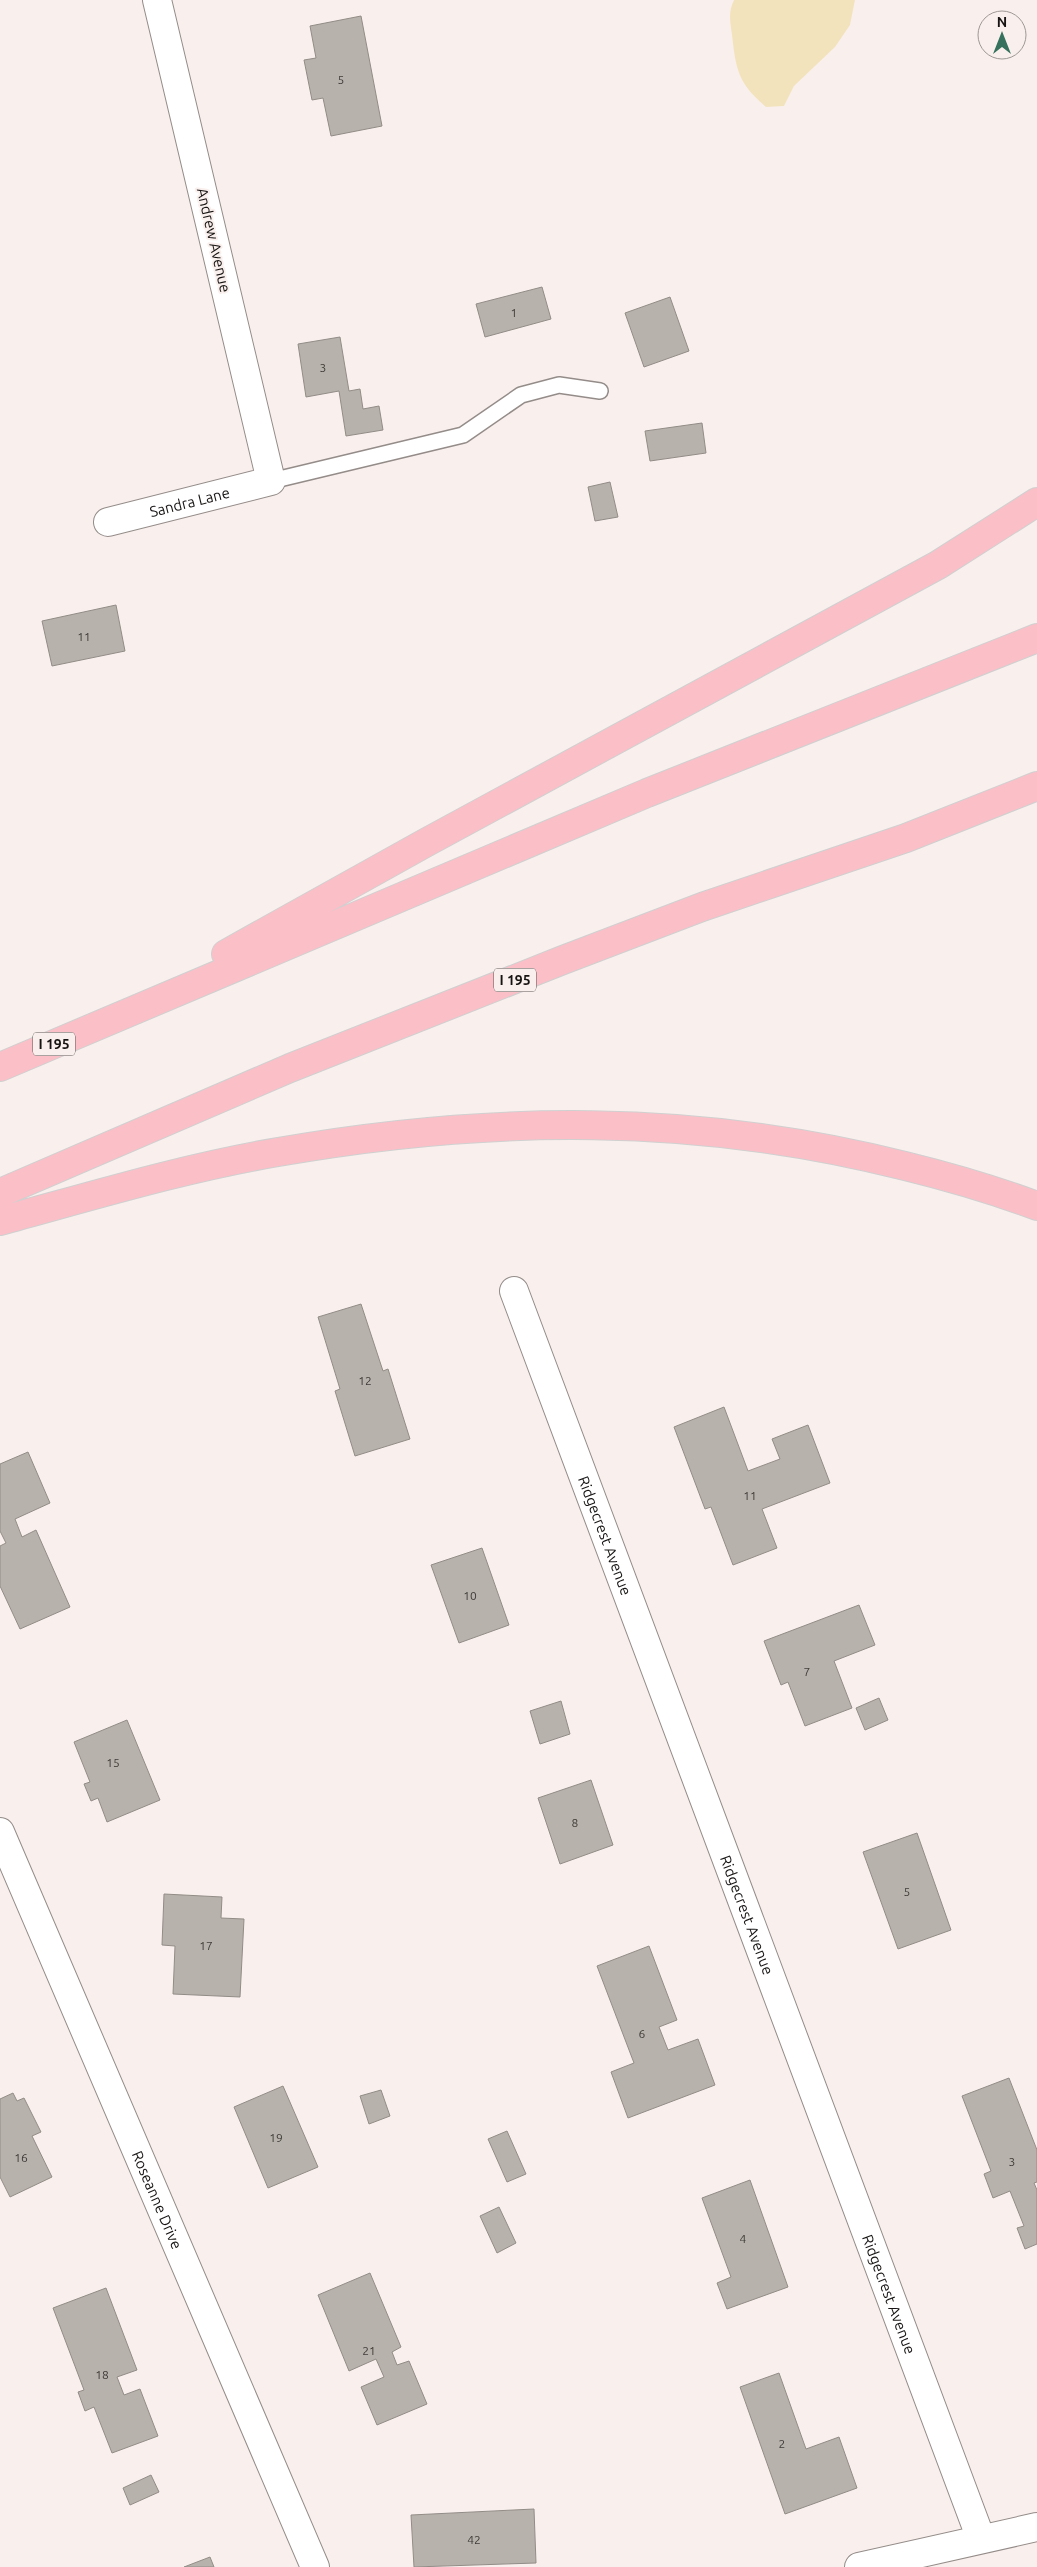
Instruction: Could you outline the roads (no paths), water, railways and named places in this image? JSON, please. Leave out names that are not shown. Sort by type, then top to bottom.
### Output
[{"type":"highway","points":[[107,1021],[436,837],[938,566],[1037,502]]},
{"type":"highway","name":"I 195","points":[[0,1067],[647,793],[1037,638]]},
{"type":"highway","name":"I 195","points":[[0,1193],[290,1068],[702,907],[906,838],[1037,786]]},
{"type":"highway","points":[[0,1220],[160,1177],[277,1152],[374,1137],[470,1127],[564,1124],[659,1126],[753,1136],[852,1152],[946,1176],[1037,1206]]},
{"type":"street","name":"Andrew Avenue","points":[[157,0],[271,481]]},
{"type":"street","name":"Sandra Lane","points":[[108,522],[271,481]]},
{"type":"street","name":"Ridgecrest Avenue","points":[[514,1291],[981,2539]]},
{"type":"street","name":"Roseanne Drive","points":[[0,1832],[315,2567]]},
{"type":"street","points":[[859,2567],[1037,2526]]},
{"type":"lane","points":[[271,481],[462,435],[521,395],[559,385],[600,391]]}]
